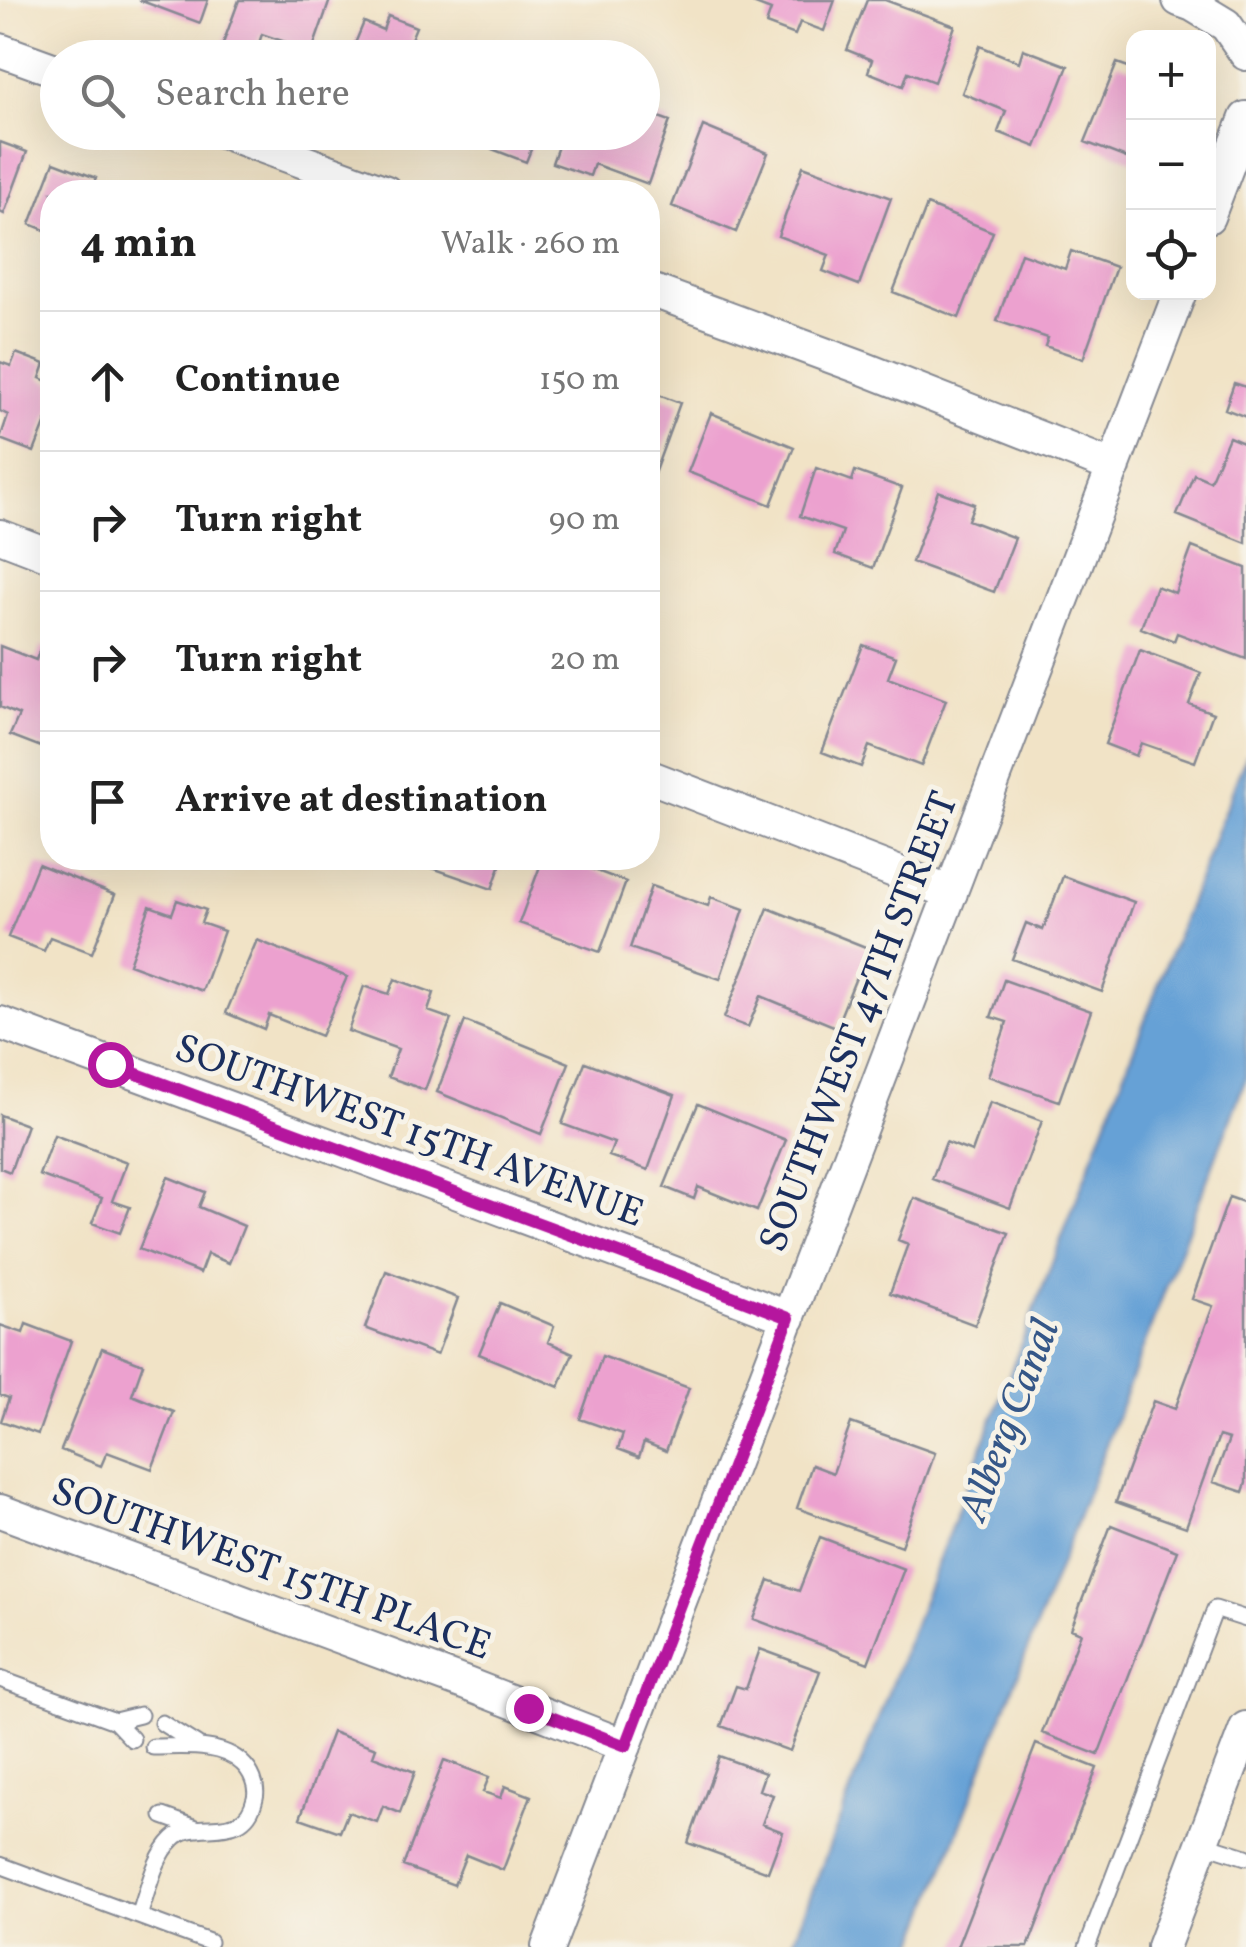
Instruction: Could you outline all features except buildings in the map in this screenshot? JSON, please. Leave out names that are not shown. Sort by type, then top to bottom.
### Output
[{"type":"street","points":[[1179,0],[1226,24],[1246,54]]},
{"type":"street","points":[[0,50],[40,64]]},
{"type":"street","points":[[1211,210],[1246,118]]},
{"type":"street","points":[[272,150],[353,180]]},
{"type":"street","points":[[660,293],[865,369],[1114,468]]},
{"type":"street","name":"SOUTHWEST 47TH STREET","points":[[548,1947],[1177,300]]},
{"type":"street","points":[[0,536],[40,551]]},
{"type":"street","points":[[660,781],[951,892]]},
{"type":"street","name":"SOUTHWEST 15TH AVENUE","points":[[0,1023],[789,1318]]},
{"type":"street","name":"SOUTHWEST 15TH PLACE","points":[[0,1511],[626,1746]]},
{"type":"street","points":[[1163,1947],[1246,1728]]},
{"type":"lane","points":[[1086,1947],[1215,1609],[1246,1619]]},
{"type":"lane","points":[[0,1680],[136,1727]]},
{"type":"lane","points":[[139,1916],[163,1850],[176,1834],[238,1824],[250,1811],[257,1794],[252,1776],[230,1755],[158,1735],[201,1747]]},
{"type":"lane","points":[[163,1816],[199,1829]]},
{"type":"lane","points":[[1202,1843],[1246,1856]]},
{"type":"lane","points":[[0,1865],[209,1942]]},
{"type":"water","name":"Alberg Canal","points":[[1246,755],[1246,1078],[914,1947],[791,1947]]},
{"type":"route","points":[[110,1064],[789,1318],[626,1746],[528,1708]]}]
